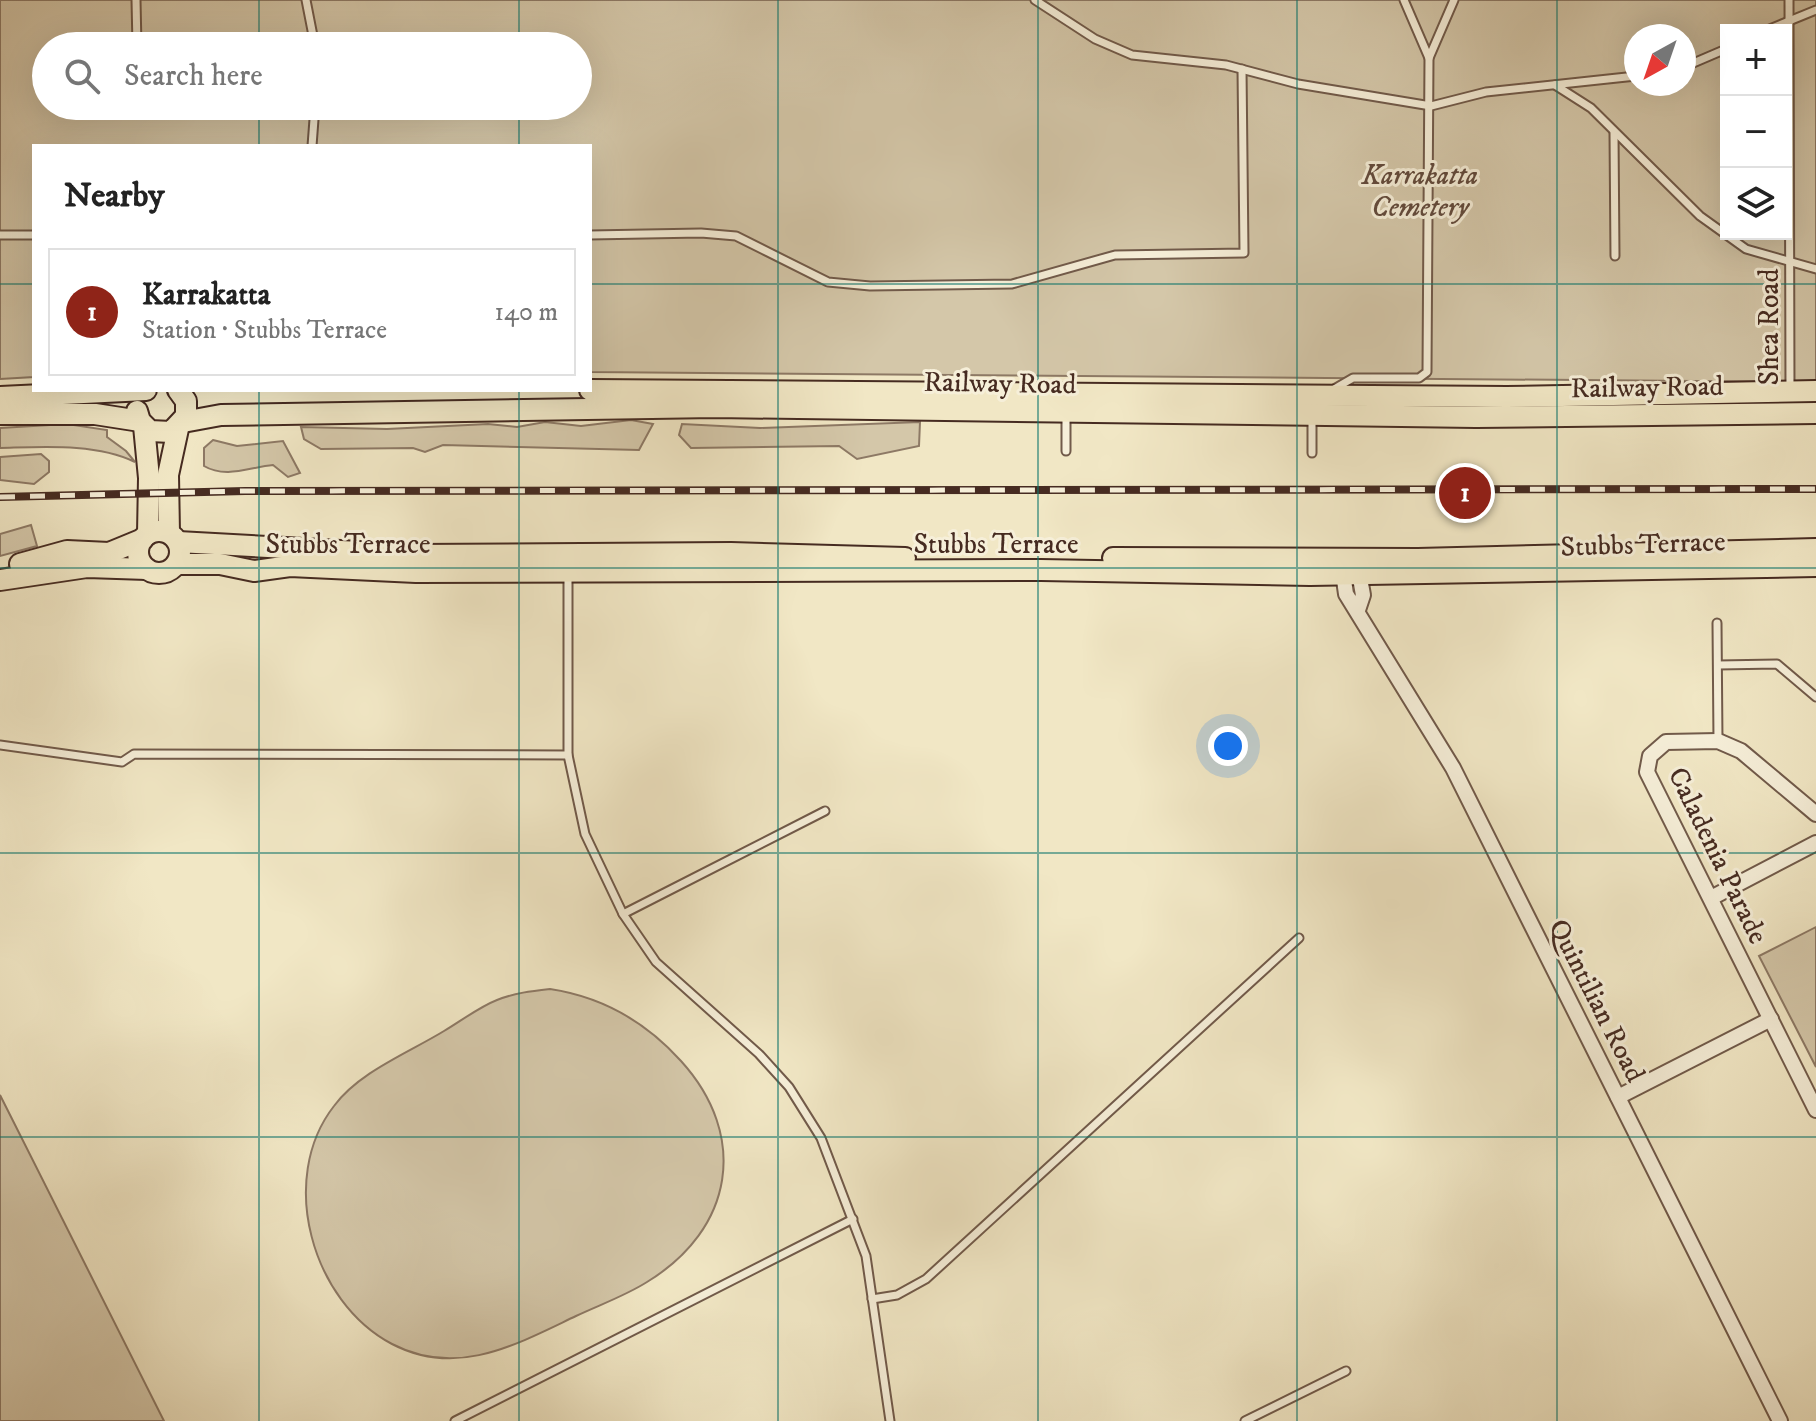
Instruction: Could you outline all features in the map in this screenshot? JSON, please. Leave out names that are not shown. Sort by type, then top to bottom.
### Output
[{"type":"main road","name":"Railway Road","points":[[592,390],[1317,405],[1507,397],[1816,391]]},
{"type":"main road","points":[[0,397],[104,392]]},
{"type":"main road","points":[[145,392],[137,405],[159,537],[180,553],[177,564]]},
{"type":"main road","points":[[147,569],[140,558],[159,537],[168,475],[186,401],[179,392]]},
{"type":"main road","name":"Railway Road","points":[[142,424],[164,434],[180,426],[221,415],[1066,402]]},
{"type":"main road","name":"Railway Road","points":[[1317,405],[1483,417],[1816,413]]},
{"type":"main road","points":[[0,414],[95,414],[142,424]]},
{"type":"main road","name":"Stubbs Terrace","points":[[0,568],[67,551],[114,552],[159,537],[414,555],[731,553],[1350,566],[1816,549]]},
{"type":"main road","name":"Stubbs Terrace","points":[[147,569],[166,571],[177,564],[220,564],[254,571],[290,566],[416,572],[568,573],[1350,566],[1816,566]]},
{"type":"main road","points":[[0,580],[87,567],[147,569]]},
{"type":"street","name":"Quintilian Road","points":[[1350,566],[1363,595],[1358,610],[1396,680],[1453,768],[1780,1421]]},
{"type":"street","name":"Caladenia Parade","points":[[1816,814],[1741,751],[1718,741],[1666,742],[1650,756],[1647,772],[1816,1110]]},
{"type":"street","points":[[1711,898],[1816,843]]},
{"type":"street","points":[[1618,1097],[1771,1019]]},
{"type":"lane","points":[[136,0],[137,32]]},
{"type":"lane","points":[[306,0],[312,32]]},
{"type":"lane","points":[[1035,0],[1095,39],[1132,55],[1242,69],[1298,84],[1431,106],[1486,92],[1624,77]]},
{"type":"lane","points":[[1312,453],[1317,405],[1353,378],[1419,378],[1427,372],[1429,58],[1404,0]]},
{"type":"lane","points":[[1429,58],[1454,0]]},
{"type":"lane","name":"Shea Road","points":[[1789,0],[1791,413]]},
{"type":"lane","points":[[1779,24],[1816,10]]},
{"type":"lane","points":[[1696,62],[1720,52]]},
{"type":"lane","points":[[592,235],[701,233],[736,236],[828,282],[870,286],[1012,284],[1115,255],[1244,253],[1242,69]]},
{"type":"lane","points":[[1555,85],[1591,108],[1700,216],[1746,249],[1816,269]]},
{"type":"lane","points":[[312,144],[314,120]]},
{"type":"lane","points":[[1614,133],[1615,256]]},
{"type":"lane","points":[[0,235],[32,235]]},
{"type":"lane","points":[[1066,402],[1066,451]]},
{"type":"lane","points":[[568,573],[568,755],[585,834],[623,914],[666,973],[759,1054],[789,1087],[821,1138],[866,1256],[890,1421]]},
{"type":"lane","points":[[1717,623],[1718,741]]},
{"type":"lane","points":[[1718,665],[1777,664],[1816,697]]},
{"type":"lane","points":[[0,745],[122,762],[134,754],[568,755]]},
{"type":"lane","points":[[623,914],[825,811]]},
{"type":"lane","points":[[872,1299],[897,1295],[926,1279],[1299,938]]},
{"type":"lane","points":[[455,1421],[853,1219]]},
{"type":"lane","points":[[1245,1421],[1346,1371]]},
{"type":"green space","name":"Karrakatta Cemetery","points":[[0,0],[1816,0],[1816,382],[592,372],[592,144],[32,144],[32,377],[0,379]]},
{"type":"green space","points":[[631,420],[653,424],[639,450],[443,445],[425,452],[413,448],[321,449],[304,439],[301,427],[387,429],[488,424],[517,427],[545,422],[581,426]]},
{"type":"green space","points":[[920,422],[919,446],[857,459],[839,446],[691,448],[679,435],[682,424],[760,428]]},
{"type":"green space","points":[[67,424],[107,430],[107,437],[135,462],[86,449],[0,448],[0,428]]},
{"type":"green space","points":[[213,440],[237,446],[283,441],[300,473],[288,477],[273,465],[229,472],[212,470],[204,466],[204,448]]},
{"type":"green space","points":[[41,454],[49,461],[49,472],[34,484],[0,480],[0,457]]},
{"type":"green space","points":[[31,525],[37,546],[0,556],[0,534]]},
{"type":"green space","points":[[1816,927],[1816,1067],[1759,956]]},
{"type":"green space","points":[[550,989],[588,998],[638,1023],[681,1061],[703,1090],[717,1120],[723,1150],[722,1180],[714,1209],[699,1236],[676,1260],[647,1282],[621,1296],[486,1354],[440,1358],[416,1354],[392,1344],[364,1325],[341,1299],[323,1269],[312,1237],[306,1202],[308,1168],[317,1135],[344,1094],[370,1073],[490,1003],[516,994]]},
{"type":"green space","points":[[0,1095],[164,1421],[0,1421]]},
{"type":"railway","points":[[0,497],[245,491],[1816,489]]},
{"type":"place","name":"Karrakatta","points":[[1465,493]]}]
